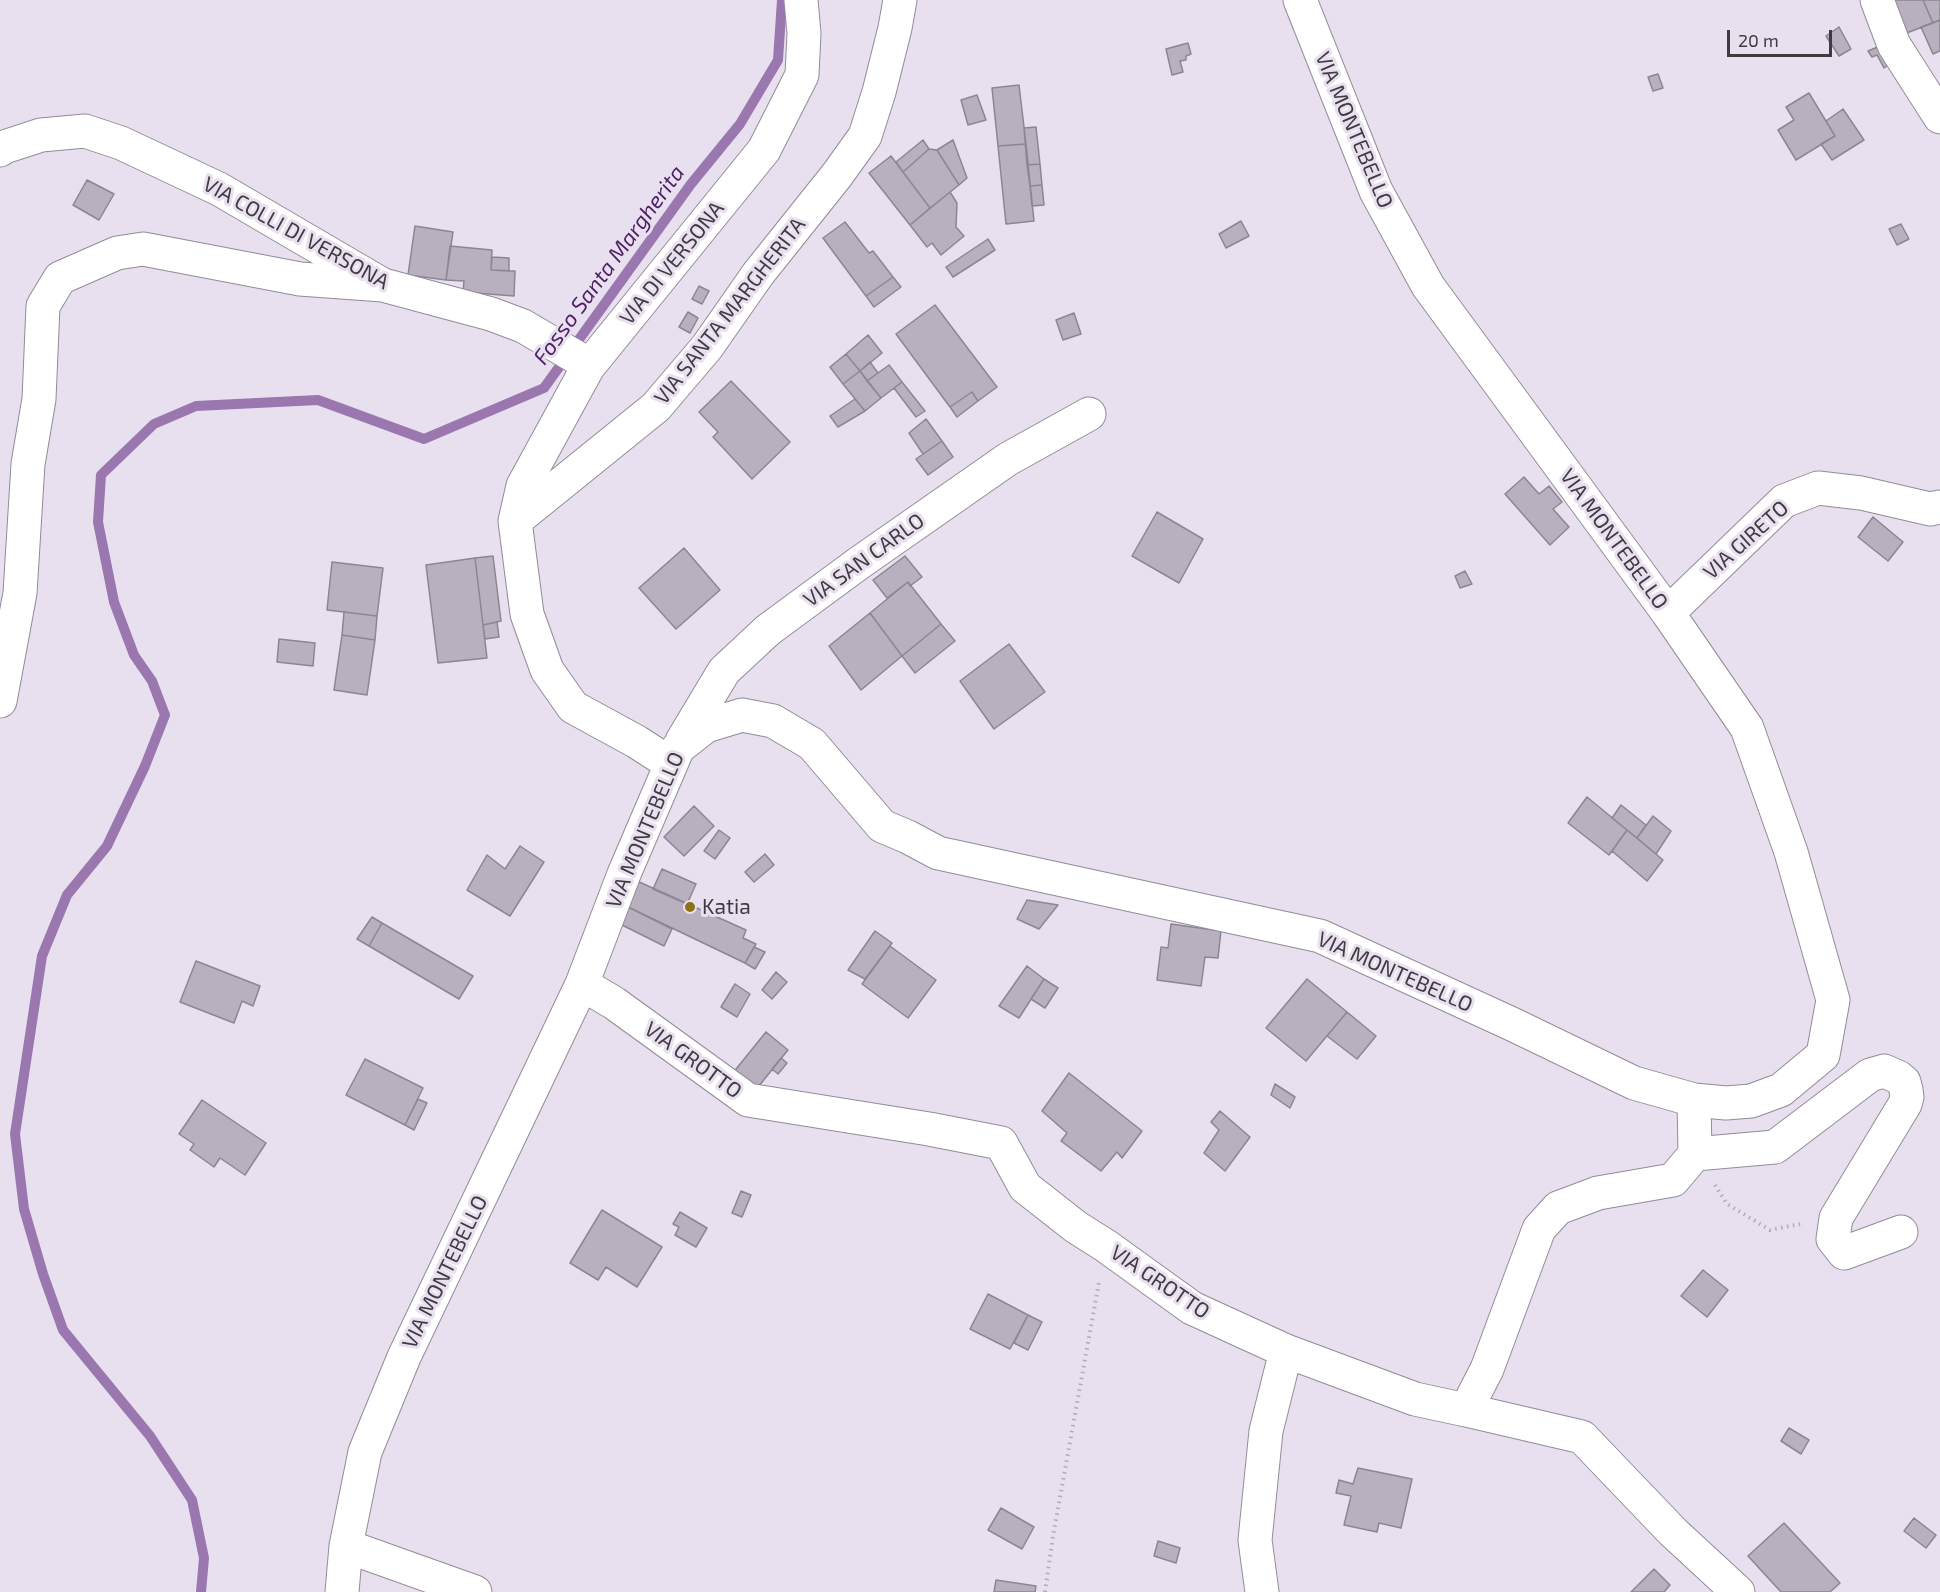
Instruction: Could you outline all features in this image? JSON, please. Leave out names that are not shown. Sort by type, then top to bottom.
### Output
[{"type":"street","name":"VIA DI VERSONA","points":[[515,521],[523,486],[572,356],[764,150],[802,75],[804,33],[801,0]]},
{"type":"street","name":"VIA SANTA MARGHERITA","points":[[515,521],[656,407],[707,347],[758,274],[837,175],[865,136],[879,92],[900,0]]},
{"type":"street","name":"VIA MONTEBELLO","points":[[342,1592],[346,1546],[365,1452],[404,1357],[582,984],[624,874],[675,756],[706,726],[742,716],[773,720],[812,744],[882,826],[938,853],[1320,936],[1514,1024],[1634,1083],[1694,1100],[1726,1103],[1751,1101],[1781,1090],[1823,1055],[1833,1000],[1791,852],[1747,728],[1668,613],[1428,286],[1376,191],[1300,0]]},
{"type":"street","points":[[1876,0],[1894,45],[1940,117]]},
{"type":"street","name":"VIA COLLI DI VERSONA","points":[[0,150],[41,135],[85,131],[121,143],[219,189],[382,285],[491,314],[524,326],[572,356]]},
{"type":"street","points":[[0,701],[20,593],[28,464],[39,399],[44,306],[60,278],[117,253],[143,249],[300,279],[382,285]]},
{"type":"street","name":"VIA SAN CARLO","points":[[675,756],[724,671],[768,630],[1008,459],[1089,414]]},
{"type":"street","name":"VIA GIRETO","points":[[1668,613],[1784,501],[1818,488],[1861,493],[1930,509],[1940,507]]},
{"type":"street","points":[[515,521],[527,614],[547,670],[573,707],[637,742],[675,756]]},
{"type":"street","name":"VIA GROTTO","points":[[582,984],[614,1003],[748,1100],[1001,1143],[1025,1186],[1076,1227],[1192,1308],[1286,1351],[1415,1399],[1582,1437],[1673,1532],[1738,1592]]},
{"type":"street","points":[[1695,1155],[1775,1147],[1870,1076],[1884,1071],[1892,1073],[1904,1082],[1907,1097],[1905,1104],[1836,1218],[1833,1239],[1844,1253],[1901,1232]]},
{"type":"street","points":[[1466,1410],[1487,1369],[1539,1229],[1558,1208],[1598,1193],[1673,1180],[1695,1155],[1694,1100]]},
{"type":"street","points":[[1262,1592],[1255,1540],[1266,1431],[1286,1351]]},
{"type":"street","points":[[346,1546],[475,1592]]},
{"type":"path","points":[[1695,1155],[1727,1204],[1770,1230],[1814,1219],[1840,1201],[1848,1200]]},
{"type":"path","points":[[1046,1592],[1053,1536],[1106,1246]]},
{"type":"building","points":[[1890,0],[1923,0],[1933,23],[1904,34]]},
{"type":"building","points":[[1923,0],[1940,0],[1940,20],[1933,23]]},
{"type":"building","points":[[1940,20],[1940,51],[1933,54],[1921,27]]},
{"type":"building","points":[[1839,27],[1851,49],[1839,56],[1826,36]]},
{"type":"building","points":[[1188,43],[1191,54],[1186,56],[1186,60],[1180,61],[1183,72],[1172,75],[1166,49]]},
{"type":"building","points":[[1880,46],[1890,64],[1884,68],[1877,55],[1872,57],[1868,51]]},
{"type":"building","points":[[1658,74],[1663,88],[1653,91],[1648,77]]},
{"type":"building","points":[[1019,85],[1026,144],[998,146],[992,88]]},
{"type":"building","points":[[1809,93],[1835,136],[1796,160],[1778,130],[1794,120],[1786,107]]},
{"type":"building","points":[[977,95],[986,120],[968,125],[961,100]]},
{"type":"building","points":[[1843,109],[1864,140],[1832,160],[1821,144],[1835,136],[1826,121]]},
{"type":"building","points":[[1036,127],[1040,164],[1027,165],[1024,128]]},
{"type":"building","points":[[923,140],[929,149],[903,172],[896,162]]},
{"type":"building","points":[[953,140],[967,178],[959,185],[937,150]]},
{"type":"building","points":[[1026,144],[1034,221],[1006,224],[998,146]]},
{"type":"building","points":[[929,149],[937,150],[959,185],[930,208],[903,172]]},
{"type":"building","points":[[891,156],[930,208],[910,225],[869,173]]},
{"type":"building","points":[[1040,164],[1042,185],[1030,186],[1027,165]]},
{"type":"building","points":[[87,180],[114,194],[99,220],[73,205]]},
{"type":"building","points":[[1042,185],[1044,205],[1032,206],[1030,186]]},
{"type":"building","points":[[950,192],[957,203],[956,227],[964,236],[941,255],[932,243],[927,247],[910,225]]},
{"type":"building","points":[[1241,221],[1249,236],[1226,248],[1219,234]]},
{"type":"building","points":[[845,222],[869,253],[873,251],[893,277],[866,296],[823,238]]},
{"type":"building","points":[[1901,224],[1909,239],[1897,245],[1889,229]]},
{"type":"building","points":[[415,226],[453,232],[446,280],[408,275]]},
{"type":"building","points":[[988,239],[995,250],[953,277],[946,267]]},
{"type":"building","points":[[450,246],[492,250],[491,270],[515,271],[514,296],[463,292],[464,281],[446,280]]},
{"type":"building","points":[[492,257],[509,258],[509,271],[491,270]]},
{"type":"building","points":[[893,277],[901,287],[874,307],[866,296]]},
{"type":"building","points":[[699,286],[709,291],[702,304],[692,299]]},
{"type":"building","points":[[935,305],[997,387],[978,401],[972,392],[950,407],[896,334]]},
{"type":"building","points":[[688,312],[698,318],[690,333],[679,327]]},
{"type":"building","points":[[1074,313],[1081,334],[1063,340],[1056,320]]},
{"type":"building","points":[[868,335],[882,353],[860,371],[846,354]]},
{"type":"building","points":[[846,354],[860,371],[843,384],[830,367]]},
{"type":"building","points":[[870,362],[878,373],[867,381],[860,371]]},
{"type":"building","points":[[889,365],[902,382],[881,398],[867,381]]},
{"type":"building","points":[[860,371],[881,398],[865,411],[843,384]]},
{"type":"building","points":[[731,381],[790,442],[752,479],[713,437],[718,432],[699,412]]},
{"type":"building","points":[[902,382],[925,411],[916,417],[894,388]]},
{"type":"building","points":[[972,392],[978,401],[957,417],[950,407]]},
{"type":"building","points":[[855,399],[865,411],[838,427],[830,416]]},
{"type":"building","points":[[926,419],[942,441],[923,454],[909,433]]},
{"type":"building","points":[[942,441],[953,457],[928,475],[916,459]]},
{"type":"building","points":[[1524,477],[1539,494],[1549,486],[1562,502],[1553,509],[1569,527],[1550,545],[1505,494]]},
{"type":"building","points":[[1157,512],[1203,539],[1179,583],[1132,556]]},
{"type":"building","points":[[1873,517],[1903,542],[1888,561],[1858,537]]},
{"type":"building","points":[[684,548],[720,590],[676,629],[639,588]]},
{"type":"building","points":[[493,556],[501,621],[483,625],[475,558]]},
{"type":"building","points":[[905,556],[922,577],[910,586],[908,582],[887,598],[873,580]]},
{"type":"building","points":[[475,558],[487,658],[438,663],[426,565]]},
{"type":"building","points":[[332,562],[383,568],[377,616],[327,610]]},
{"type":"building","points":[[1465,571],[1472,584],[1460,588],[1455,576]]},
{"type":"building","points":[[908,582],[941,624],[902,656],[870,613]]},
{"type":"building","points":[[344,612],[377,616],[375,640],[342,635]]},
{"type":"building","points":[[870,613],[902,656],[861,690],[829,646]]},
{"type":"building","points":[[497,622],[499,637],[485,639],[483,625]]},
{"type":"building","points":[[941,624],[955,641],[915,673],[902,656]]},
{"type":"building","points":[[342,635],[375,640],[367,695],[334,690]]},
{"type":"building","points":[[279,639],[315,643],[313,666],[277,662]]},
{"type":"building","points":[[1009,644],[1045,692],[994,729],[960,681]]},
{"type":"building","points":[[1587,797],[1627,830],[1609,855],[1568,823]]},
{"type":"building","points":[[1621,805],[1646,825],[1637,838],[1612,818]]},
{"type":"building","points":[[694,806],[714,826],[684,856],[664,837]]},
{"type":"building","points":[[1653,816],[1671,831],[1656,854],[1637,838]]},
{"type":"building","points":[[719,830],[730,838],[715,859],[704,851]]},
{"type":"building","points":[[1627,830],[1663,860],[1647,881],[1612,851]]},
{"type":"building","points":[[520,846],[544,862],[510,916],[467,890],[487,855],[505,869]]},
{"type":"building","points":[[765,854],[774,865],[754,882],[745,872]]},
{"type":"building","points":[[662,869],[696,884],[687,904],[653,889]]},
{"type":"building","points":[[637,881],[746,930],[743,938],[756,944],[745,963],[626,906]]},
{"type":"building","points":[[1027,900],[1058,905],[1039,929],[1017,919]]},
{"type":"building","points":[[626,906],[672,929],[664,946],[618,923]]},
{"type":"building","points":[[372,917],[382,923],[369,946],[357,939]]},
{"type":"building","points":[[382,923],[473,976],[459,999],[369,946]]},
{"type":"building","points":[[1171,924],[1221,931],[1218,958],[1205,957],[1201,986],[1157,980],[1161,947],[1168,948]]},
{"type":"building","points":[[875,931],[892,943],[865,979],[848,970]]},
{"type":"building","points":[[890,946],[936,980],[908,1018],[862,984]]},
{"type":"building","points":[[754,947],[765,952],[755,969],[745,963]]},
{"type":"building","points":[[196,961],[260,986],[253,1006],[242,1001],[234,1023],[180,1002]]},
{"type":"building","points":[[1027,966],[1044,979],[1019,1018],[999,1006]]},
{"type":"building","points":[[776,972],[787,982],[772,999],[762,990]]},
{"type":"building","points":[[1044,979],[1058,988],[1045,1008],[1031,999]]},
{"type":"building","points":[[1307,979],[1347,1012],[1306,1061],[1266,1028]]},
{"type":"building","points":[[735,984],[750,994],[737,1017],[721,1007]]},
{"type":"building","points":[[1347,1012],[1376,1036],[1357,1059],[1327,1036]]},
{"type":"building","points":[[766,1032],[788,1050],[754,1092],[732,1074]]},
{"type":"building","points":[[781,1058],[787,1063],[778,1074],[772,1069]]},
{"type":"building","points":[[365,1059],[423,1088],[405,1125],[346,1095]]},
{"type":"building","points":[[1069,1073],[1142,1131],[1122,1158],[1117,1152],[1101,1171],[1061,1141],[1067,1133],[1042,1111]]},
{"type":"building","points":[[1275,1084],[1295,1097],[1290,1108],[1271,1095]]},
{"type":"building","points":[[418,1099],[427,1103],[414,1130],[405,1125]]},
{"type":"building","points":[[202,1100],[266,1143],[245,1175],[220,1158],[214,1167],[190,1150],[194,1144],[179,1134]]},
{"type":"building","points":[[1220,1111],[1250,1137],[1225,1171],[1204,1153],[1219,1130],[1211,1122]]},
{"type":"building","points":[[741,1191],[751,1195],[742,1217],[732,1213]]},
{"type":"building","points":[[602,1210],[662,1247],[637,1287],[606,1267],[598,1280],[570,1263]]},
{"type":"building","points":[[680,1212],[707,1228],[696,1247],[675,1235],[679,1227],[673,1224]]},
{"type":"building","points":[[1703,1270],[1728,1290],[1707,1317],[1681,1296]]},
{"type":"building","points":[[988,1294],[1028,1315],[1010,1349],[970,1329]]},
{"type":"building","points":[[1028,1315],[1042,1322],[1028,1350],[1014,1343]]},
{"type":"building","points":[[1789,1428],[1809,1440],[1801,1454],[1781,1441]]},
{"type":"building","points":[[1358,1468],[1412,1479],[1401,1528],[1379,1523],[1377,1532],[1344,1525],[1351,1496],[1336,1493],[1339,1480],[1353,1484]]},
{"type":"building","points":[[1001,1508],[1034,1527],[1022,1549],[988,1530]]},
{"type":"building","points":[[1914,1518],[1936,1535],[1926,1548],[1904,1531]]},
{"type":"building","points":[[1784,1523],[1840,1583],[1830,1592],[1781,1592],[1748,1556]]},
{"type":"building","points":[[1158,1541],[1180,1548],[1176,1563],[1154,1556]]},
{"type":"building","points":[[1654,1569],[1670,1585],[1664,1592],[1631,1592]]},
{"type":"building","points":[[996,1580],[1036,1586],[1035,1592],[994,1592]]},
{"type":"waterway","name":"Fosso Santa Margherita","points":[[201,1592],[204,1558],[192,1500],[150,1436],[63,1330],[43,1274],[24,1209],[15,1134],[42,956],[67,895],[107,846],[145,766],[165,715],[152,681],[134,655],[114,602],[98,522],[101,475],[154,424],[196,406],[318,400],[424,439],[544,388],[691,184],[740,124],[778,60],[782,0]]},
{"type":"place","name":"Katia","points":[[690,907]]}]
